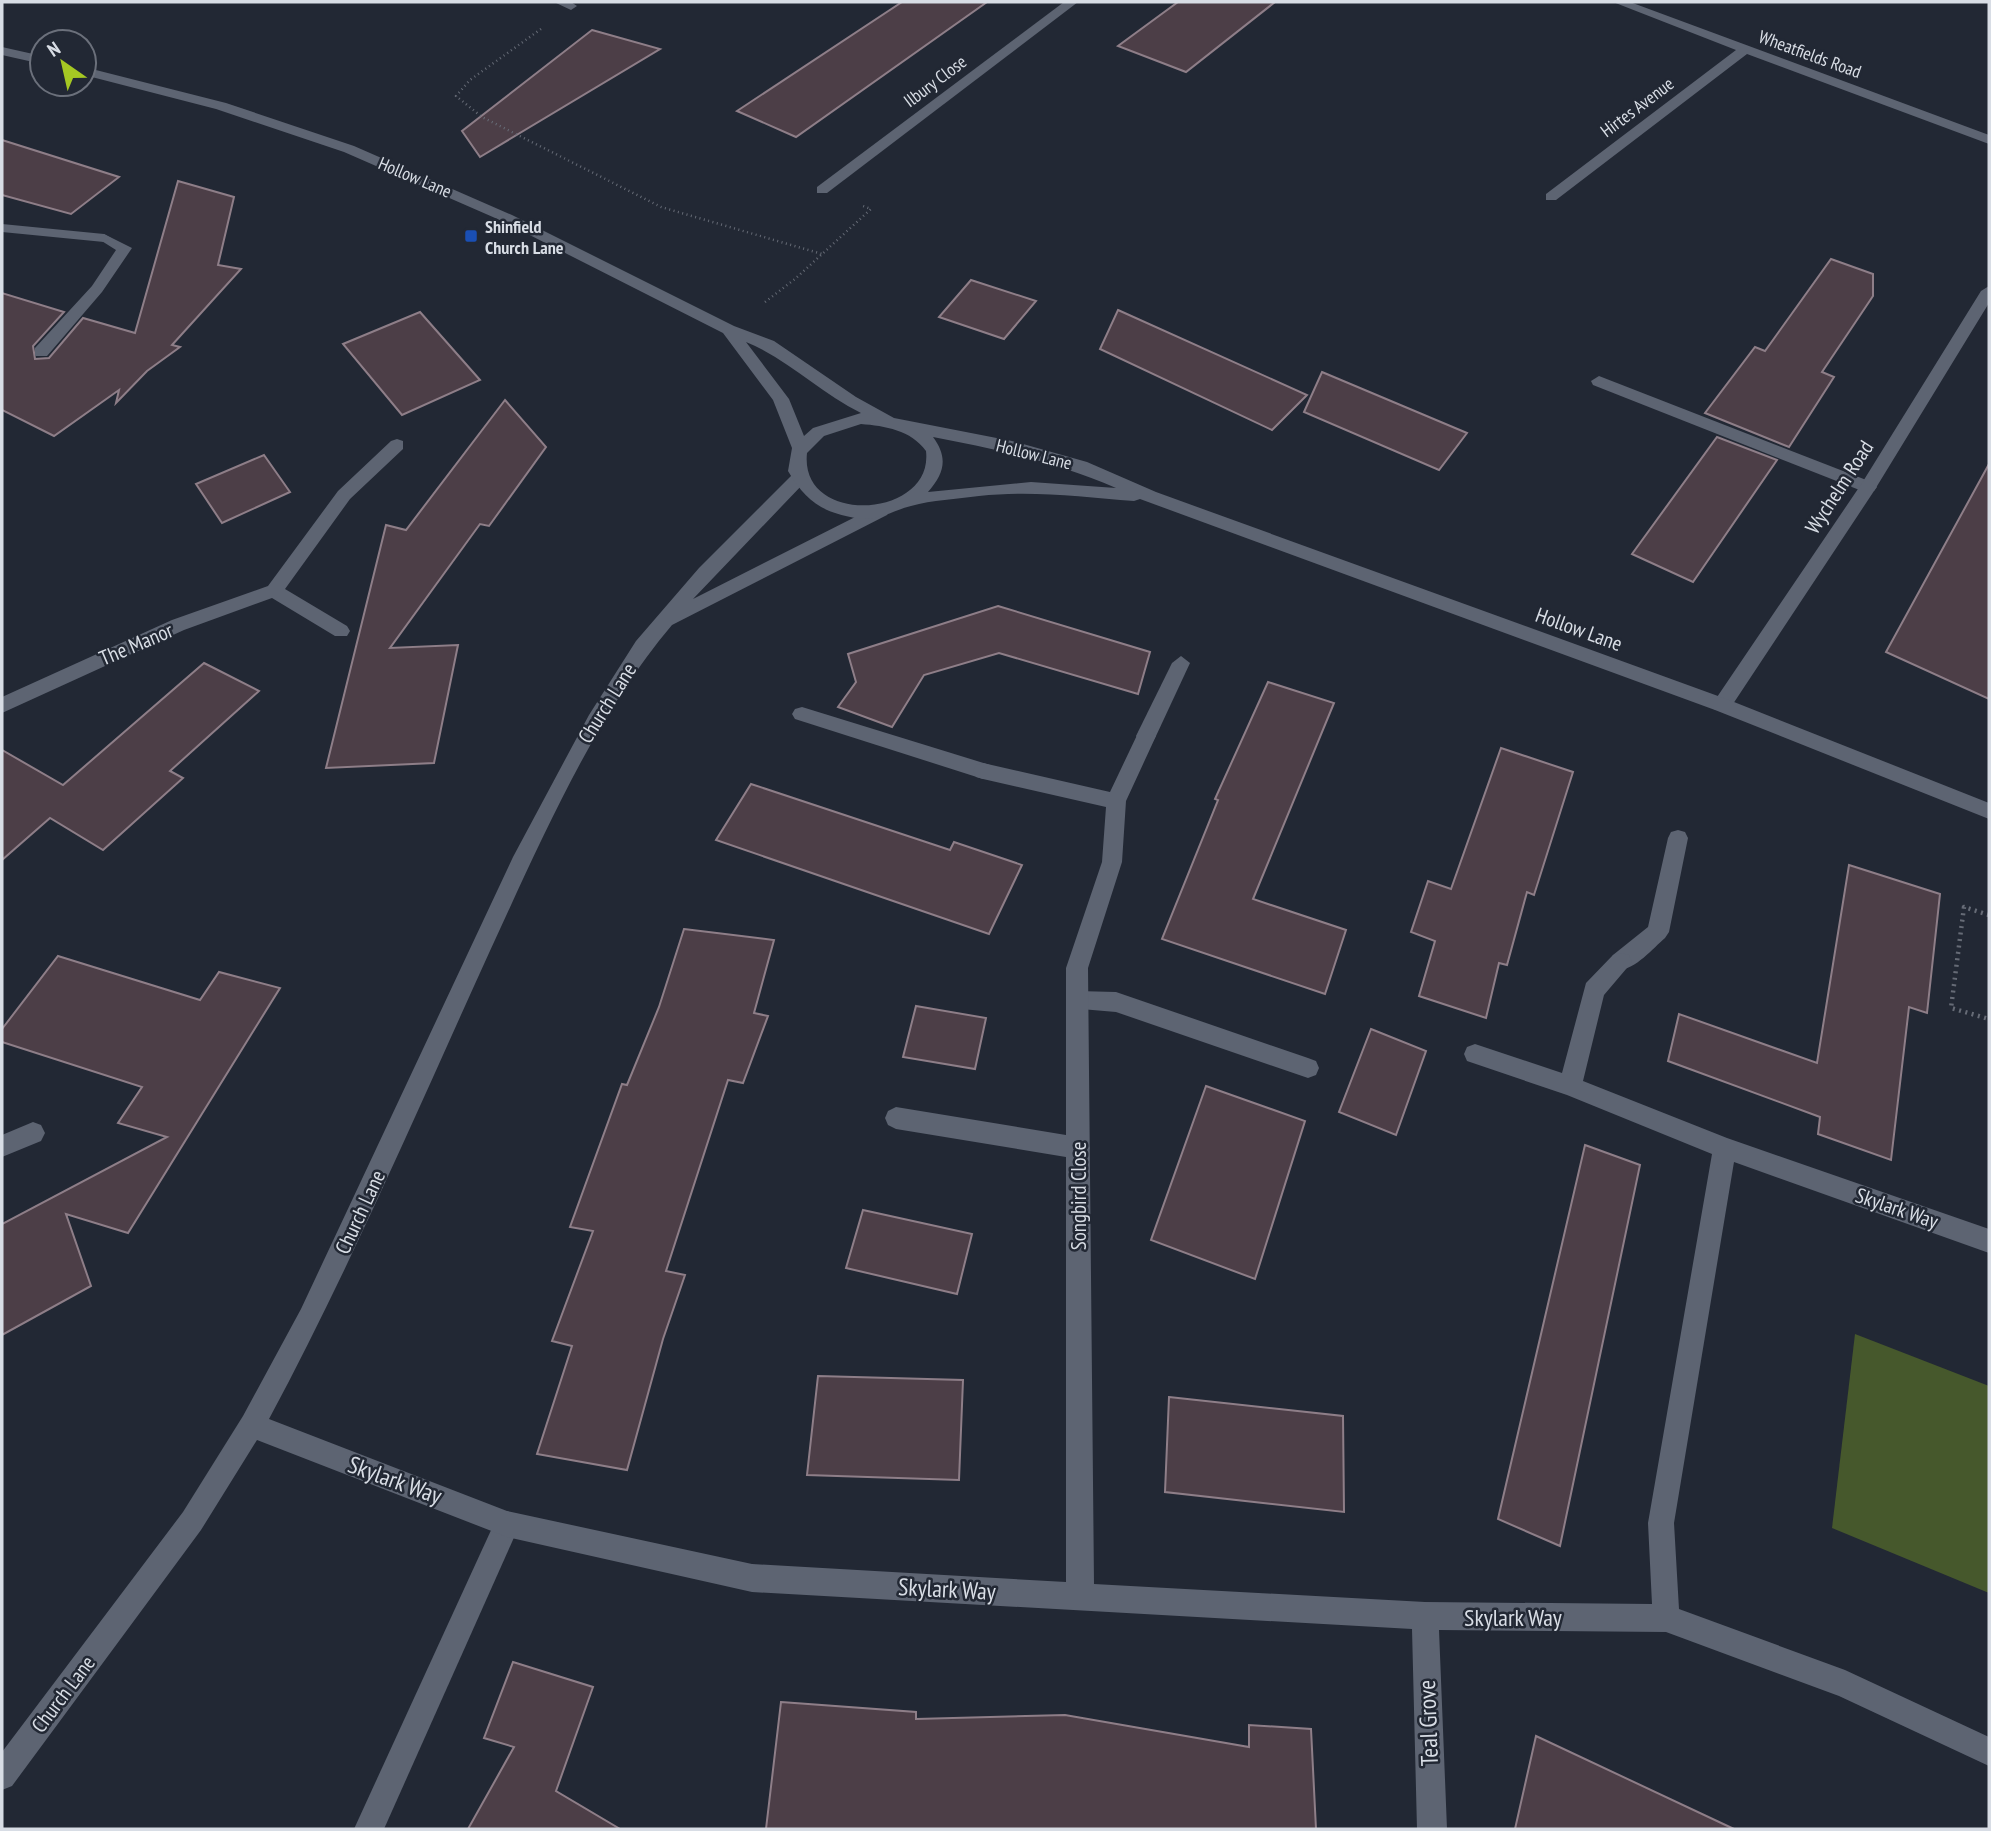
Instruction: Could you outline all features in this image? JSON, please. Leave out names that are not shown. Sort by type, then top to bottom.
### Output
[{"type":"street","name":"Ilbury Close","points":[[822,190],[1072,2]]},
{"type":"street","name":"Wheatfields Road","points":[[1619,2],[1989,140]]},
{"type":"street","name":"Hirtes Avenue","points":[[1551,197],[1746,49]]},
{"type":"street","points":[[2,51],[28,57]]},
{"type":"street","name":"Hollow Lane","points":[[98,75],[221,106],[349,149],[495,212],[728,329],[768,345],[850,401],[886,418]]},
{"type":"street","points":[[2,228],[104,238],[125,248],[97,289],[41,352]]},
{"type":"street","name":"Wychelm Road","points":[[1722,705],[1868,487],[1989,291]]},
{"type":"street","name":"Hollow Lane","points":[[728,329],[782,399],[801,449]]},
{"type":"street","points":[[1599,381],[1868,487]]},
{"type":"street","points":[[860,418],[886,418],[913,427],[930,443],[936,463],[929,484],[909,500],[881,510],[854,512],[828,506],[809,494],[798,478],[796,464],[801,449],[814,434],[835,423],[860,418]]},
{"type":"street","name":"Hollow Lane","points":[[913,427],[1012,447],[1081,466],[1150,496],[1722,705],[1989,811]]},
{"type":"street","points":[[341,631],[274,591],[344,495],[397,445]]},
{"type":"street","name":"Church Lane","points":[[2,1776],[192,1521],[252,1425],[310,1318],[523,857],[567,770],[643,646],[705,573],[766,514],[798,478]]},
{"type":"street","name":"Hollow Lane","points":[[909,500],[983,489],[1031,488],[1150,496]]},
{"type":"street","name":"Church Lane","points":[[667,620],[881,510]]},
{"type":"street","name":"The Manor","points":[[2,706],[32,689],[178,625],[274,591]]},
{"type":"street","name":"Songbird Close","points":[[1080,1597],[1077,968],[1112,862],[1116,801],[1181,663]]},
{"type":"street","points":[[802,714],[983,771],[1116,801]]},
{"type":"street","points":[[1570,1086],[1594,990],[1621,962],[1658,932],[1678,838]]},
{"type":"street","points":[[1077,1001],[1116,1002],[1308,1068]]},
{"type":"street","name":"Skylark Way","points":[[1475,1054],[1570,1086],[1725,1147],[1989,1241]]},
{"type":"street","points":[[896,1118],[1078,1148]]},
{"type":"street","points":[[2,1146],[33,1133]]},
{"type":"street","points":[[1666,1618],[1661,1523],[1725,1147]]},
{"type":"street","name":"Skylark Way","points":[[252,1425],[507,1524],[752,1578],[1425,1616],[1666,1618],[1846,1684],[1989,1752]]},
{"type":"street","points":[[369,1829],[507,1524]]},
{"type":"street","name":"Teal Grove","points":[[1425,1616],[1432,1829]]},
{"type":"path","points":[[566,4],[470,80],[456,96],[482,117],[661,207],[822,254]]},
{"type":"path","points":[[759,307],[870,209],[822,190]]},
{"type":"path","points":[[1989,915],[1964,906],[1951,1008],[1989,1019]]},
{"type":"green space","points":[[1855,1334],[1989,1386],[1989,1593],[1832,1528]]},
{"type":"building","points":[[902,2],[987,2],[796,137],[737,111]]},
{"type":"building","points":[[1178,2],[1275,2],[1186,72],[1118,46]]},
{"type":"building","points":[[592,30],[660,49],[480,157],[462,131]]},
{"type":"building","points":[[2,140],[119,177],[71,214],[2,195]]},
{"type":"building","points":[[178,181],[234,197],[218,265],[241,269],[172,345],[180,347],[147,371],[116,403],[119,390],[54,436],[2,410],[2,293],[64,312],[33,346],[35,359],[49,358],[83,318],[135,333]]},
{"type":"building","points":[[1831,259],[1873,274],[1873,296],[1822,372],[1834,377],[1789,447],[1705,413],[1755,347],[1765,351]]},
{"type":"building","points":[[971,280],[1036,301],[1004,339],[939,317]]},
{"type":"building","points":[[1118,310],[1307,395],[1272,430],[1100,349]]},
{"type":"building","points":[[420,312],[480,380],[402,415],[343,344]]},
{"type":"building","points":[[1322,372],[1467,433],[1439,470],[1304,412]]},
{"type":"building","points":[[505,400],[546,447],[489,526],[480,524],[390,648],[458,645],[434,763],[326,768],[386,525],[406,530]]},
{"type":"building","points":[[1717,437],[1777,460],[1693,582],[1632,554]]},
{"type":"building","points":[[264,455],[290,492],[222,523],[196,484]]},
{"type":"building","points":[[1989,464],[1989,699],[1886,652]]},
{"type":"building","points":[[998,606],[1150,652],[1138,694],[999,653],[924,675],[892,727],[838,707],[856,682],[848,654]]},
{"type":"building","points":[[204,663],[259,691],[170,771],[183,778],[103,850],[50,818],[2,860],[2,750],[63,785]]},
{"type":"building","points":[[1268,682],[1334,703],[1253,899],[1346,930],[1325,994],[1162,939],[1218,800],[1215,799]]},
{"type":"building","points":[[1501,748],[1573,772],[1534,895],[1527,892],[1507,965],[1499,963],[1486,1018],[1419,996],[1435,941],[1411,932],[1428,881],[1451,889]]},
{"type":"building","points":[[751,784],[950,850],[954,842],[1022,865],[989,934],[716,840]]},
{"type":"building","points":[[1849,865],[1940,894],[1927,1013],[1909,1007],[1891,1160],[1818,1134],[1820,1117],[1668,1061],[1679,1014],[1817,1063]]},
{"type":"building","points":[[684,929],[774,940],[754,1013],[768,1016],[743,1083],[728,1080],[666,1271],[685,1275],[663,1339],[627,1470],[537,1454],[572,1346],[552,1341],[593,1231],[570,1227],[622,1084],[627,1085],[659,1007]]},
{"type":"building","points":[[58,956],[200,1000],[219,972],[280,988],[128,1233],[66,1214],[91,1286],[2,1335],[2,1224],[167,1137],[118,1123],[142,1087],[2,1042],[2,1029]]},
{"type":"building","points":[[916,1006],[986,1018],[975,1069],[903,1057]]},
{"type":"building","points":[[1371,1029],[1426,1051],[1396,1135],[1339,1112]]},
{"type":"building","points":[[1206,1086],[1305,1121],[1255,1279],[1151,1240]]},
{"type":"building","points":[[1585,1145],[1640,1165],[1560,1546],[1498,1519]]},
{"type":"building","points":[[863,1210],[972,1234],[957,1294],[846,1268]]},
{"type":"building","points":[[818,1376],[963,1380],[959,1480],[807,1475]]},
{"type":"building","points":[[1169,1397],[1343,1416],[1344,1512],[1165,1492]]},
{"type":"building","points":[[513,1662],[593,1687],[556,1791],[620,1829],[468,1829],[514,1747],[484,1738]]},
{"type":"building","points":[[781,1702],[916,1712],[916,1719],[1065,1715],[1249,1747],[1249,1725],[1311,1729],[1316,1829],[766,1829]]},
{"type":"building","points":[[1536,1736],[1734,1829],[1515,1829]]},
{"type":"place","name":"Shinfield Church Lane","points":[[471,236]]}]
